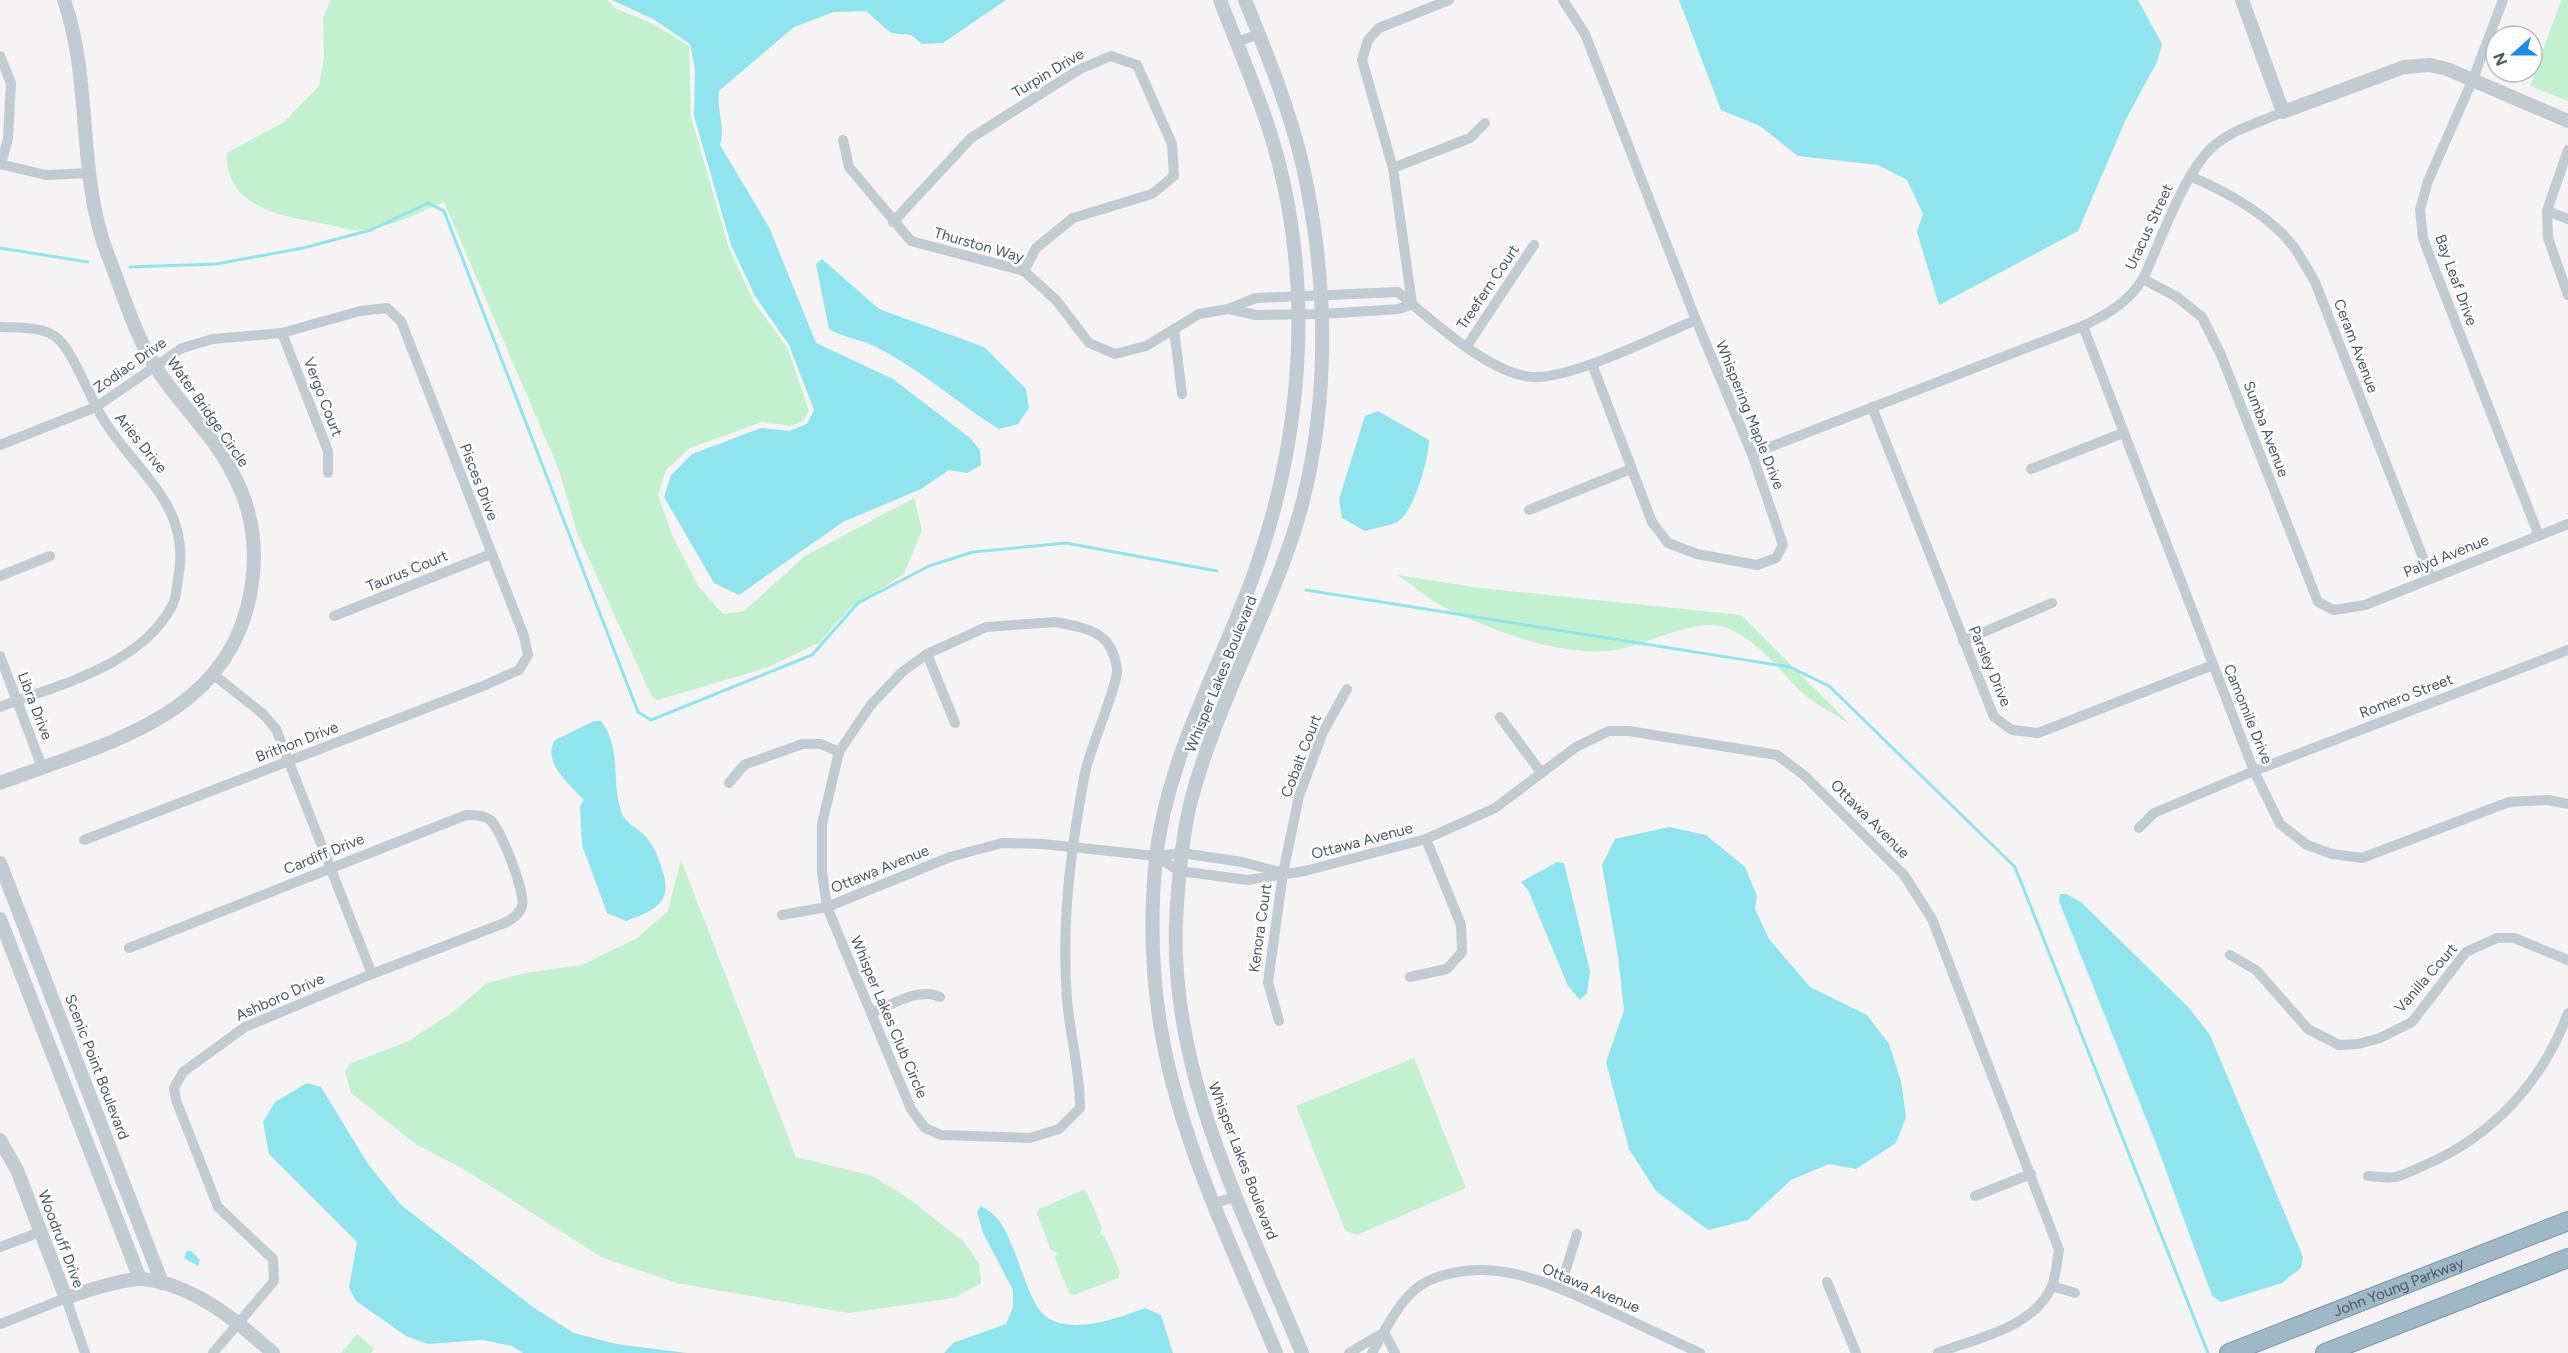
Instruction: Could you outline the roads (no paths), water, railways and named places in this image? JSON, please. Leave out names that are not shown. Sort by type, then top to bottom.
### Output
[{"type":"highway","name":"John Young Parkway","points":[[2229,1353],[2568,1221]]},
{"type":"highway","points":[[2325,1353],[2568,1258]]},
{"type":"street","name":"Water Bridge Circle","points":[[0,783],[159,720],[182,705],[214,675],[235,640],[250,600],[254,553],[250,520],[231,469],[155,366],[143,343],[101,237],[94,212],[76,34],[64,0]]},
{"type":"street","name":"Whisper Lakes Boulevard","points":[[1220,0],[1268,127],[1290,218],[1298,295],[1297,382],[1290,446],[1274,511],[1255,572],[1179,757],[1167,797],[1156,856],[1153,924],[1156,995],[1166,1054],[1189,1137],[1276,1353]]},
{"type":"street","name":"Whisper Lakes Boulevard","points":[[1245,0],[1259,34],[1302,164],[1314,223],[1322,314],[1321,375],[1316,436],[1287,554],[1201,767],[1179,871],[1176,960],[1185,1036],[1205,1115],[1302,1353]]},
{"type":"street","points":[[1412,304],[1392,168],[1362,60],[1368,40],[1379,28],[1449,0]]},
{"type":"street","name":"Whispering Maple Drive","points":[[1563,0],[1585,34],[1696,320],[1752,454],[1783,545],[1776,558],[1757,565],[1697,554],[1668,543],[1652,522],[1592,364]]},
{"type":"street","points":[[2242,0],[2283,112]]},
{"type":"street","name":"Bay Leaf Drive","points":[[2503,0],[2473,79],[2428,181],[2420,210],[2423,238],[2539,536]]},
{"type":"street","points":[[1237,42],[1259,34]]},
{"type":"street","points":[[0,56],[11,83],[8,139],[1,164],[46,175],[90,173]]},
{"type":"street","name":"Turpin Drive","points":[[893,222],[971,138],[1080,69],[1111,56],[1137,65],[1172,144],[1174,176],[1152,194],[1073,218],[1036,248],[1024,271]]},
{"type":"street","name":"Uracus Street","points":[[1752,454],[2083,326],[2113,311],[2133,295],[2144,279],[2190,176],[2215,144],[2236,132],[2283,112],[2403,67],[2430,65],[2473,79],[2568,121]]},
{"type":"street","points":[[1392,168],[1470,138],[1485,123]]},
{"type":"street","name":"Thurston Way","points":[[843,140],[849,167],[911,241],[1024,271],[1056,300],[1089,343],[1115,354],[1146,346],[1199,315],[1228,309],[1256,298],[1398,292],[1496,366],[1536,378],[1592,364],[1696,320]]},
{"type":"street","points":[[2568,150],[2547,211],[2548,238],[2568,295]]},
{"type":"street","name":"Ceram Avenue","points":[[2190,176],[2215,186],[2257,212],[2292,245],[2315,282],[2431,578]]},
{"type":"street","points":[[2547,211],[2568,219]]},
{"type":"street","name":"Treefern Court","points":[[1467,346],[1534,245]]},
{"type":"street","name":"Sumba Avenue","points":[[2144,279],[2177,297],[2202,316],[2221,355],[2318,602],[2334,610]]},
{"type":"street","name":"Thurston Way","points":[[1228,309],[1256,315],[1322,314],[1399,309],[1412,304]]},
{"type":"street","name":"Zodiac Drive","points":[[0,445],[96,407],[182,348],[213,339],[282,333],[360,311],[387,308]]},
{"type":"street","name":"Pisces Drive","points":[[387,308],[401,321],[524,636],[528,655],[519,670]]},
{"type":"street","name":"Camomile Drive","points":[[2083,326],[2254,771],[2280,824],[2307,844],[2332,854],[2362,858],[2509,802],[2548,800],[2568,804]]},
{"type":"street","name":"Aries Drive","points":[[0,327],[39,330],[56,337],[64,346],[110,432],[158,487],[173,518],[182,561],[174,604],[152,637],[118,661],[0,707]]},
{"type":"street","points":[[1174,329],[1182,394]]},
{"type":"street","name":"Vergo Court","points":[[282,333],[328,451],[328,473]]},
{"type":"street","name":"Parsley Drive","points":[[1872,407],[1994,717],[2012,730],[2038,733],[2213,665]]},
{"type":"street","points":[[2031,469],[2123,433]]},
{"type":"street","points":[[1529,510],[1630,469]]},
{"type":"street","name":"Palyd Avenue","points":[[2334,610],[2365,605],[2568,524]]},
{"type":"street","name":"Taurus Court","points":[[334,616],[491,554]]},
{"type":"street","points":[[0,576],[50,556]]},
{"type":"street","points":[[1963,640],[2052,603]]},
{"type":"street","name":"Whisper Lakes Club Circle","points":[[1055,622],[1090,629],[1111,646],[1118,671],[1087,758],[1071,849],[1064,916],[1067,1000],[1080,1077],[1080,1107],[1059,1129],[1030,1138],[941,1135],[925,1128],[911,1109],[827,907],[822,872],[822,824],[839,752],[870,706],[902,672],[927,654],[986,627],[1055,622]]},
{"type":"street","name":"Romero Street","points":[[2139,828],[2154,813],[2254,771],[2568,650]]},
{"type":"street","points":[[927,654],[955,723]]},
{"type":"street","name":"Libra Drive","points":[[0,656],[42,767]]},
{"type":"street","name":"Brithon Drive","points":[[84,840],[519,670]]},
{"type":"street","points":[[214,675],[272,723],[290,761],[372,974]]},
{"type":"street","name":"Cobalt Court","points":[[1283,873],[1299,796],[1323,732],[1347,690]]},
{"type":"street","points":[[1500,717],[1540,771]]},
{"type":"street","name":"Ottawa Avenue","points":[[1156,856],[1179,871],[1248,880],[1305,871],[1426,839],[1495,808],[1540,771],[1576,747],[1609,731],[1629,730],[1777,755],[1805,776],[1904,875],[1932,919],[2059,1250],[2052,1286],[2041,1304],[2019,1322],[1938,1353]]},
{"type":"street","points":[[729,783],[744,765],[802,744],[821,744],[839,752]]},
{"type":"street","name":"Cardiff Drive","points":[[129,948],[466,815],[478,814],[491,820],[500,833],[509,859]]},
{"type":"street","points":[[1410,977],[1447,969],[1462,952],[1461,925],[1426,839]]},
{"type":"street","name":"Ottawa Avenue","points":[[782,915],[827,907],[950,857],[1002,843],[1043,844],[1071,849],[1156,856],[1182,853],[1242,862],[1283,873]]},
{"type":"street","name":"Ashboro Drive","points":[[213,1353],[274,1281],[273,1259],[218,1207],[174,1088],[183,1072],[245,1027],[517,916],[523,905],[522,892],[509,859]]},
{"type":"street","name":"Scenic Point Boulevard","points":[[0,863],[162,1283]]},
{"type":"street","name":"Kenora Court","points":[[1280,1021],[1268,982],[1283,873]]},
{"type":"street","points":[[0,919],[140,1279]]},
{"type":"street","name":"Vanilla Court","points":[[2230,955],[2256,970],[2308,1029],[2339,1046],[2380,1038],[2412,1022],[2466,952],[2497,938],[2514,938],[2568,960]]},
{"type":"street","points":[[872,1013],[917,994],[932,994],[940,997]]},
{"type":"street","points":[[2368,1176],[2395,1177],[2441,1158],[2486,1130],[2526,1091],[2557,1042],[2568,1013]]},
{"type":"street","name":"Woodruff Drive","points":[[0,1140],[16,1170],[85,1353]]},
{"type":"street","points":[[1975,1196],[2031,1173]]},
{"type":"street","points":[[1215,1203],[1237,1196]]},
{"type":"street","points":[[0,1248],[40,1232]]},
{"type":"street","points":[[1560,1288],[1577,1234]]},
{"type":"street","name":"Ottawa Avenue","points":[[1372,1353],[1407,1298],[1427,1282],[1471,1269],[1517,1273],[1560,1288],[1700,1353]]},
{"type":"street","points":[[0,1324],[66,1298],[140,1279],[162,1283],[192,1294],[237,1322],[273,1353]]},
{"type":"street","points":[[1827,1282],[1856,1353]]},
{"type":"street","points":[[2052,1286],[2075,1293]]},
{"type":"street","points":[[1384,1332],[1395,1353]]},
{"type":"street","name":"Ottawa Avenue","points":[[1349,1353],[1384,1332]]},
{"type":"water","points":[[612,0],[1006,0],[943,43],[922,44],[911,35],[891,33],[866,11],[834,12],[794,27],[719,91],[722,131],[720,145],[769,227],[816,343],[893,379],[970,438],[980,450],[981,465],[967,473],[949,470],[921,489],[843,522],[739,595],[714,583],[664,497],[671,475],[692,454],[761,428],[789,431],[807,424],[814,410],[789,345],[755,296],[731,245],[694,116],[695,70],[690,44],[653,19]]},
{"type":"water","points":[[1679,0],[2138,0],[2162,44],[2157,62],[2126,119],[2078,231],[1939,305],[1917,232],[1923,214],[1907,180],[1878,165],[1798,156],[1760,126],[1721,110]]},
{"type":"water","points":[[822,259],[879,309],[984,347],[1026,389],[1029,408],[1018,424],[999,429],[892,356],[870,344],[829,329],[816,264]]},
{"type":"water","points":[[1378,411],[1429,440],[1415,497],[1403,517],[1397,522],[1365,531],[1342,518],[1339,499],[1365,416]]},
{"type":"water","points":[[594,721],[601,721],[612,742],[621,811],[628,822],[651,844],[665,878],[666,888],[660,903],[647,913],[626,921],[607,913],[582,845],[580,806],[584,800],[559,773],[552,757],[555,740]]},
{"type":"water","points":[[1669,827],[1706,835],[1745,867],[1757,896],[1755,909],[1769,939],[1810,987],[1867,1015],[1889,1044],[1901,1081],[1906,1117],[1896,1143],[1856,1169],[1829,1164],[1791,1180],[1748,1220],[1708,1230],[1656,1191],[1629,1149],[1606,1062],[1624,1010],[1618,956],[1602,865],[1615,839]]},
{"type":"water","points":[[1557,862],[1564,863],[1590,971],[1587,993],[1580,1000],[1568,986],[1528,890],[1521,882]]},
{"type":"water","points":[[2060,894],[2066,894],[2081,902],[2189,1008],[2210,1035],[2303,1257],[2301,1268],[2282,1283],[2221,1302],[2212,1296],[2157,1146],[2059,901]]},
{"type":"water","points":[[307,1083],[321,1087],[368,1164],[401,1205],[534,1308],[574,1333],[616,1344],[687,1353],[523,1353],[512,1346],[482,1340],[428,1344],[406,1336],[356,1301],[349,1288],[357,1242],[269,1154],[263,1122],[275,1102]]},
{"type":"water","points":[[981,1206],[993,1214],[1004,1229],[1027,1287],[1038,1308],[1048,1318],[1060,1323],[1089,1324],[1145,1308],[1161,1315],[1173,1353],[944,1353],[953,1343],[1006,1324],[1013,1307],[1013,1290],[983,1233],[977,1211]]},
{"type":"water","points":[[187,1251],[191,1251],[200,1260],[198,1266],[184,1258]]},
{"type":"waterway","points":[[130,267],[216,264],[303,248],[371,230],[428,203],[444,211],[638,712],[651,720],[812,655],[858,603],[929,566],[973,552],[1066,543],[1217,571]]},
{"type":"waterway","points":[[0,248],[88,262]]},
{"type":"waterway","points":[[1306,590],[1790,667],[1829,686],[2015,867],[2208,1353]]}]
